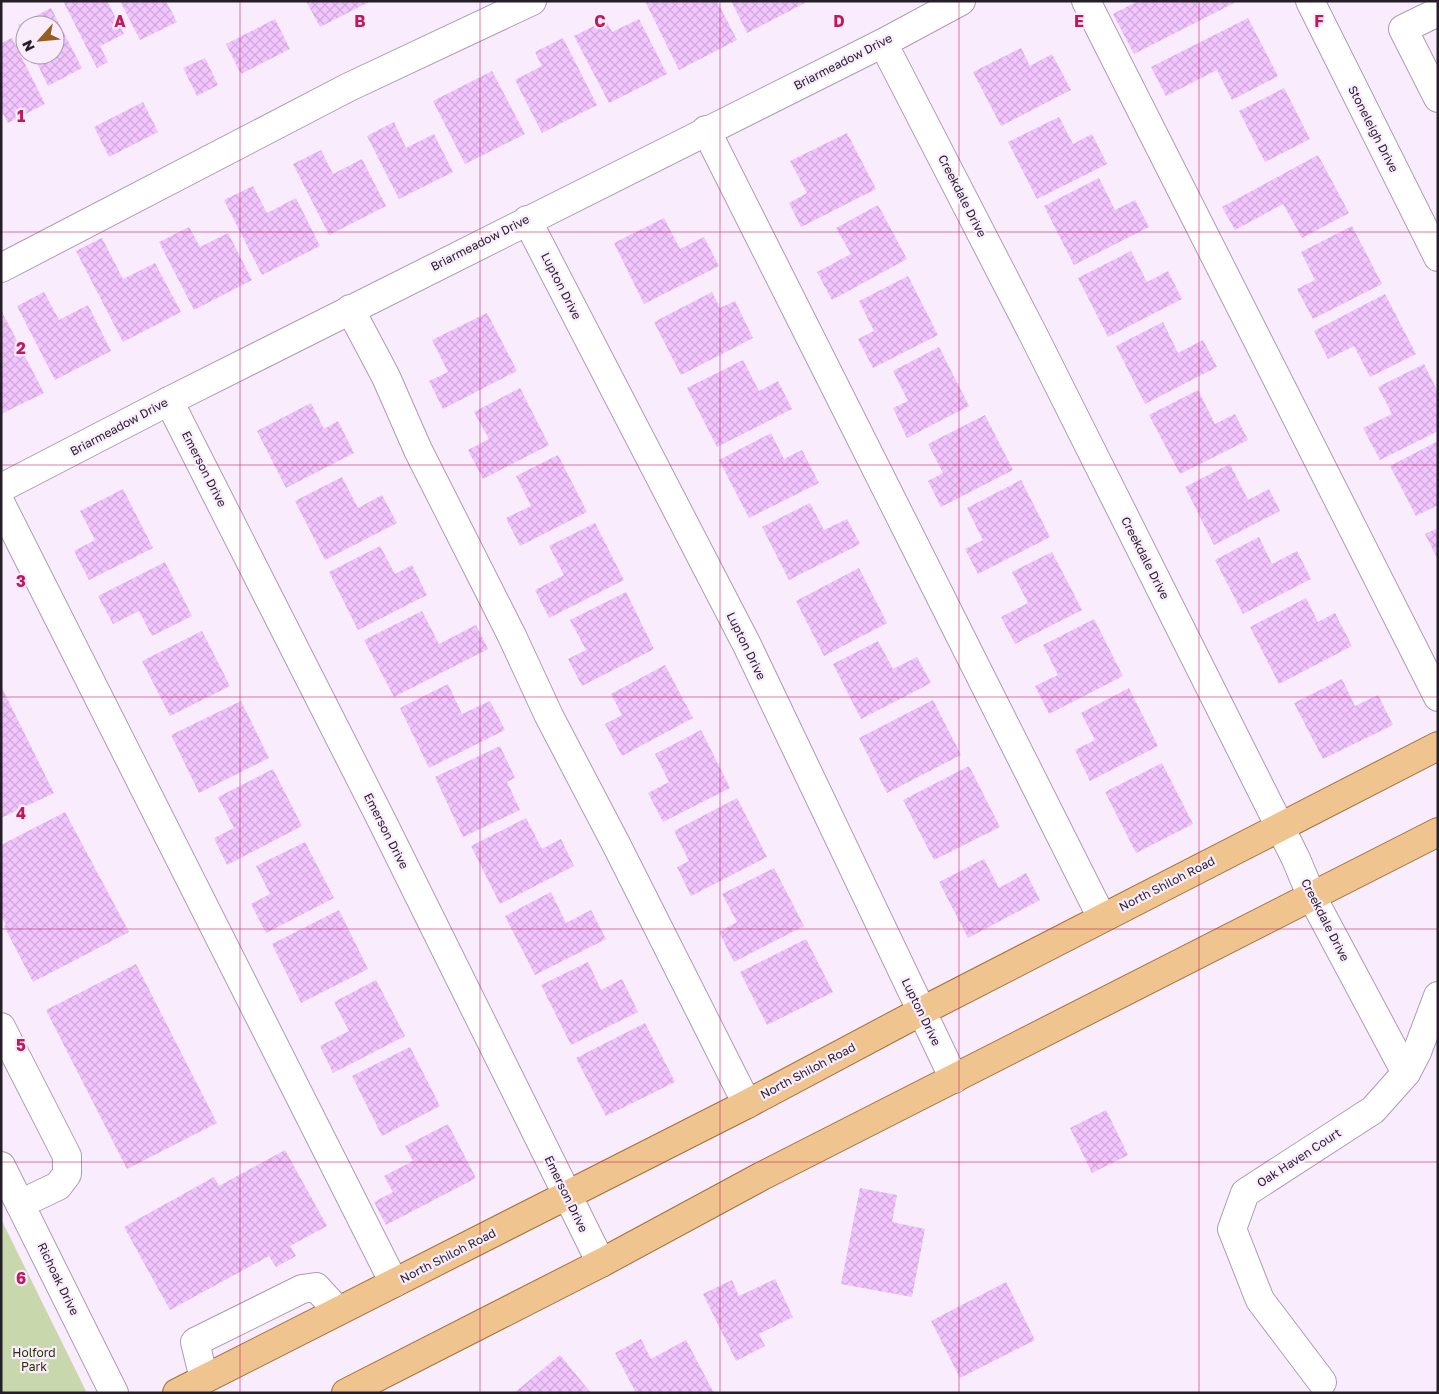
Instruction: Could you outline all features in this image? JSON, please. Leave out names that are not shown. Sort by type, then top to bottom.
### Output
[{"type":"main road","name":"North Shiloh Road","points":[[177,1393],[568,1196],[1279,826],[1438,746]]},
{"type":"main road","points":[[346,1393],[601,1263],[762,1176],[1438,832]]},
{"type":"street","points":[[1,268],[349,87],[532,1]]},
{"type":"street","name":"Briarmeadow Drive","points":[[1,488],[169,400],[883,42],[961,1]]},
{"type":"street","points":[[1086,1],[1438,697]]},
{"type":"street","name":"Stoneleigh Drive","points":[[1310,1],[1438,257]]},
{"type":"street","points":[[1438,12],[1403,29],[1438,98]]},
{"type":"street","name":"Creekdale Drive","points":[[883,42],[1033,334],[1296,860],[1311,895],[1406,1073]]},
{"type":"street","points":[[706,130],[1102,918]]},
{"type":"street","name":"Lupton Drive","points":[[527,220],[747,646],[920,1012],[954,1079]]},
{"type":"street","points":[[350,309],[386,377],[418,450],[512,636],[549,716],[747,1104]]},
{"type":"street","name":"Emerson Drive","points":[[169,400],[391,839],[601,1263]]},
{"type":"street","points":[[1,504],[394,1283]]},
{"type":"street","name":"Oak Haven Court","points":[[1322,1382],[1260,1300],[1232,1229],[1245,1193],[1373,1110],[1406,1073],[1417,1052],[1438,996]]},
{"type":"street","points":[[1,1027],[67,1156],[67,1174],[58,1186],[20,1204]]},
{"type":"street","name":"Richoak Drive","points":[[1,1166],[114,1393]]},
{"type":"street","points":[[204,1379],[196,1342],[302,1289],[316,1287],[338,1311]]},
{"type":"green space","name":"Holford Park","points":[[1,1219],[81,1381],[87,1393],[1,1393]]},
{"type":"building","points":[[63,1],[107,1],[124,34],[100,46],[108,62],[97,68]]},
{"type":"building","points":[[120,1],[166,1],[177,22],[140,40]]},
{"type":"building","points":[[306,1],[371,1],[320,27]]},
{"type":"building","points":[[645,1],[679,1],[680,3],[683,1],[717,1],[737,40],[679,70]]},
{"type":"building","points":[[731,1],[804,1],[805,3],[747,33]]},
{"type":"building","points":[[1138,1],[1238,1],[1134,54],[1113,14]]},
{"type":"building","points":[[51,8],[55,15],[37,15]]},
{"type":"building","points":[[1248,18],[1278,76],[1232,100],[1217,70],[1166,96],[1151,67]]},
{"type":"building","points":[[275,19],[290,49],[241,74],[226,44]]},
{"type":"building","points":[[639,19],[667,74],[609,103],[574,36],[606,20],[612,32]]},
{"type":"building","points":[[65,35],[82,68],[48,86],[38,65],[65,65]]},
{"type":"building","points":[[12,38],[15,44],[15,65],[26,65],[45,104],[8,123],[1,110],[1,43]]},
{"type":"building","points":[[563,38],[597,105],[542,133],[515,80],[542,66],[535,52]]},
{"type":"building","points":[[1021,48],[1030,66],[1052,54],[1071,90],[1001,126],[973,72]]},
{"type":"building","points":[[205,58],[218,85],[197,96],[183,68]]},
{"type":"building","points":[[492,71],[525,134],[465,164],[433,101]]},
{"type":"building","points":[[1284,88],[1310,139],[1265,162],[1239,111]]},
{"type":"building","points":[[143,102],[158,132],[109,157],[94,127]]},
{"type":"building","points":[[1059,117],[1073,144],[1092,134],[1107,164],[1037,199],[1008,142]]},
{"type":"building","points":[[394,122],[406,148],[434,134],[453,172],[399,199],[367,136]]},
{"type":"building","points":[[847,133],[876,189],[801,227],[789,203],[807,193],[790,161]]},
{"type":"building","points":[[321,150],[333,174],[362,159],[386,206],[329,235],[293,164]]},
{"type":"building","points":[[1318,155],[1349,213],[1302,238],[1283,204],[1235,230],[1222,207]]},
{"type":"building","points":[[1099,178],[1115,210],[1135,200],[1149,227],[1074,265],[1044,206]]},
{"type":"building","points":[[253,186],[267,213],[296,198],[320,246],[262,275],[224,200]]},
{"type":"building","points":[[878,205],[907,259],[832,300],[817,272],[851,254],[836,228]]},
{"type":"building","points":[[664,218],[680,249],[704,237],[719,266],[644,304],[614,243]]},
{"type":"building","points":[[1352,226],[1382,284],[1313,319],[1297,289],[1315,280],[1301,252]]},
{"type":"building","points":[[189,227],[200,247],[228,233],[252,280],[194,310],[159,242]]},
{"type":"building","points":[[102,238],[123,279],[155,263],[181,312],[123,342],[76,251]]},
{"type":"building","points":[[1131,251],[1147,282],[1168,271],[1182,299],[1108,337],[1078,278]]},
{"type":"building","points":[[908,276],[938,335],[873,368],[858,339],[874,331],[859,301]]},
{"type":"building","points":[[44,292],[59,320],[88,305],[111,351],[55,380],[17,306]]},
{"type":"building","points":[[712,292],[720,308],[735,301],[753,338],[681,375],[654,322]]},
{"type":"building","points":[[1385,294],[1416,354],[1370,377],[1354,346],[1328,359],[1314,331]]},
{"type":"building","points":[[1,310],[44,393],[1,414]]},
{"type":"building","points":[[487,313],[517,371],[443,409],[429,381],[448,372],[432,340]]},
{"type":"building","points":[[1163,322],[1178,353],[1203,340],[1217,367],[1145,404],[1116,346]]},
{"type":"building","points":[[939,347],[969,406],[907,438],[893,408],[908,401],[893,371]]},
{"type":"building","points":[[743,360],[759,391],[778,381],[792,409],[717,447],[687,388]]},
{"type":"building","points":[[1424,364],[1438,392],[1438,431],[1380,460],[1363,428],[1392,414],[1378,387]]},
{"type":"building","points":[[520,388],[549,445],[483,479],[468,450],[489,439],[474,412]]},
{"type":"building","points":[[1198,390],[1215,424],[1235,414],[1248,440],[1180,474],[1149,415]]},
{"type":"building","points":[[311,403],[324,429],[338,421],[354,453],[286,488],[257,431]]},
{"type":"building","points":[[985,415],[1013,470],[941,507],[928,481],[943,473],[928,444]]},
{"type":"building","points":[[771,433],[784,459],[802,450],[819,483],[749,518],[719,460]]},
{"type":"building","points":[[1438,441],[1438,505],[1416,516],[1390,466]]},
{"type":"building","points":[[558,455],[587,512],[520,546],[506,518],[531,506],[516,476]]},
{"type":"building","points":[[1230,464],[1248,500],[1269,489],[1280,511],[1214,545],[1185,487]]},
{"type":"building","points":[[342,477],[358,508],[382,495],[397,523],[325,560],[295,501]]},
{"type":"building","points":[[1021,480],[1050,537],[978,574],[965,549],[983,540],[967,508]]},
{"type":"building","points":[[123,489],[153,548],[89,580],[74,551],[95,540],[80,511]]},
{"type":"building","points":[[810,503],[824,530],[847,519],[860,544],[789,580],[762,527]]},
{"type":"building","points":[[595,523],[624,580],[549,618],[535,590],[564,575],[549,546]]},
{"type":"building","points":[[1438,528],[1438,560],[1425,534]]},
{"type":"building","points":[[1259,537],[1272,564],[1297,551],[1311,579],[1243,614],[1215,560]]},
{"type":"building","points":[[380,546],[395,574],[412,565],[427,595],[358,630],[329,572]]},
{"type":"building","points":[[1052,552],[1082,610],[1015,644],[1001,617],[1028,603],[1012,572]]},
{"type":"building","points":[[165,562],[192,616],[152,636],[139,611],[113,624],[98,596]]},
{"type":"building","points":[[859,568],[887,623],[824,656],[796,601]]},
{"type":"building","points":[[626,592],[654,649],[582,686],[568,659],[586,650],[570,620]]},
{"type":"building","points":[[1306,598],[1318,622],[1335,613],[1352,646],[1279,684],[1250,627]]},
{"type":"building","points":[[422,611],[439,644],[476,625],[488,649],[394,697],[364,640]]},
{"type":"building","points":[[1094,619],[1123,676],[1049,714],[1035,686],[1058,675],[1043,645]]},
{"type":"building","points":[[202,631],[230,686],[170,716],[142,661]]},
{"type":"building","points":[[878,641],[893,669],[917,657],[931,683],[861,719],[833,664]]},
{"type":"building","points":[[665,665],[693,718],[622,756],[605,724],[622,715],[611,694]]},
{"type":"building","points":[[1342,679],[1355,706],[1378,695],[1393,725],[1323,759],[1294,703]]},
{"type":"building","points":[[448,684],[462,714],[490,701],[505,730],[429,768],[400,708]]},
{"type":"building","points":[[1,686],[54,793],[1,818]]},
{"type":"building","points":[[1129,688],[1158,746],[1090,781],[1075,750],[1095,740],[1081,713]]},
{"type":"building","points":[[933,700],[961,755],[887,793],[859,738]]},
{"type":"building","points":[[241,701],[269,758],[199,793],[171,735]]},
{"type":"building","points":[[701,730],[730,788],[663,822],[648,793],[669,782],[655,754]]},
{"type":"building","points":[[500,746],[515,778],[507,782],[520,810],[463,837],[435,777]]},
{"type":"building","points":[[1162,763],[1193,824],[1136,853],[1105,792]]},
{"type":"building","points":[[969,766],[1000,827],[934,860],[903,800]]},
{"type":"building","points":[[273,769],[302,826],[227,865],[214,838],[234,828],[218,797]]},
{"type":"building","points":[[737,798],[767,857],[691,896],[677,867],[689,861],[674,831]]},
{"type":"building","points":[[65,812],[129,932],[33,982],[4,926],[6,925],[1,916],[1,845]]},
{"type":"building","points":[[526,818],[542,849],[561,839],[574,866],[500,904],[471,846]]},
{"type":"building","points":[[305,842],[334,898],[266,933],[251,904],[270,894],[256,866]]},
{"type":"building","points":[[984,859],[999,888],[1026,873],[1040,900],[968,938],[939,882]]},
{"type":"building","points":[[774,868],[804,926],[734,962],[719,932],[737,922],[722,894]]},
{"type":"building","points":[[551,892],[566,923],[591,910],[606,939],[535,975],[505,916]]},
{"type":"building","points":[[339,910],[368,969],[301,1003],[272,944]]},
{"type":"building","points":[[806,939],[833,992],[767,1025],[740,972]]},
{"type":"building","points":[[588,962],[601,990],[622,979],[638,1012],[571,1045],[541,985]]},
{"type":"building","points":[[136,964],[217,1123],[127,1169],[46,1010]]},
{"type":"building","points":[[376,980],[405,1036],[333,1073],[320,1046],[349,1031],[334,1002]]},
{"type":"building","points":[[645,1023],[675,1082],[606,1116],[576,1058]]},
{"type":"building","points":[[410,1047],[440,1106],[382,1136],[352,1076]]},
{"type":"building","points":[[1106,1110],[1128,1155],[1092,1173],[1070,1128]]},
{"type":"building","points":[[448,1124],[476,1178],[386,1225],[374,1202],[393,1192],[384,1176],[413,1161],[405,1146]]},
{"type":"building","points":[[285,1150],[327,1226],[290,1246],[296,1256],[276,1267],[269,1256],[170,1310],[124,1227],[214,1177],[219,1186]]},
{"type":"building","points":[[860,1188],[897,1195],[892,1222],[925,1229],[912,1297],[841,1284]]},
{"type":"building","points":[[775,1279],[793,1317],[759,1334],[765,1346],[736,1361],[703,1294],[732,1280],[739,1296]]},
{"type":"building","points":[[1006,1282],[1035,1340],[960,1378],[931,1321]]},
{"type":"building","points":[[641,1339],[651,1359],[686,1340],[714,1393],[636,1393],[615,1353]]},
{"type":"building","points":[[560,1355],[591,1393],[514,1393]]}]
